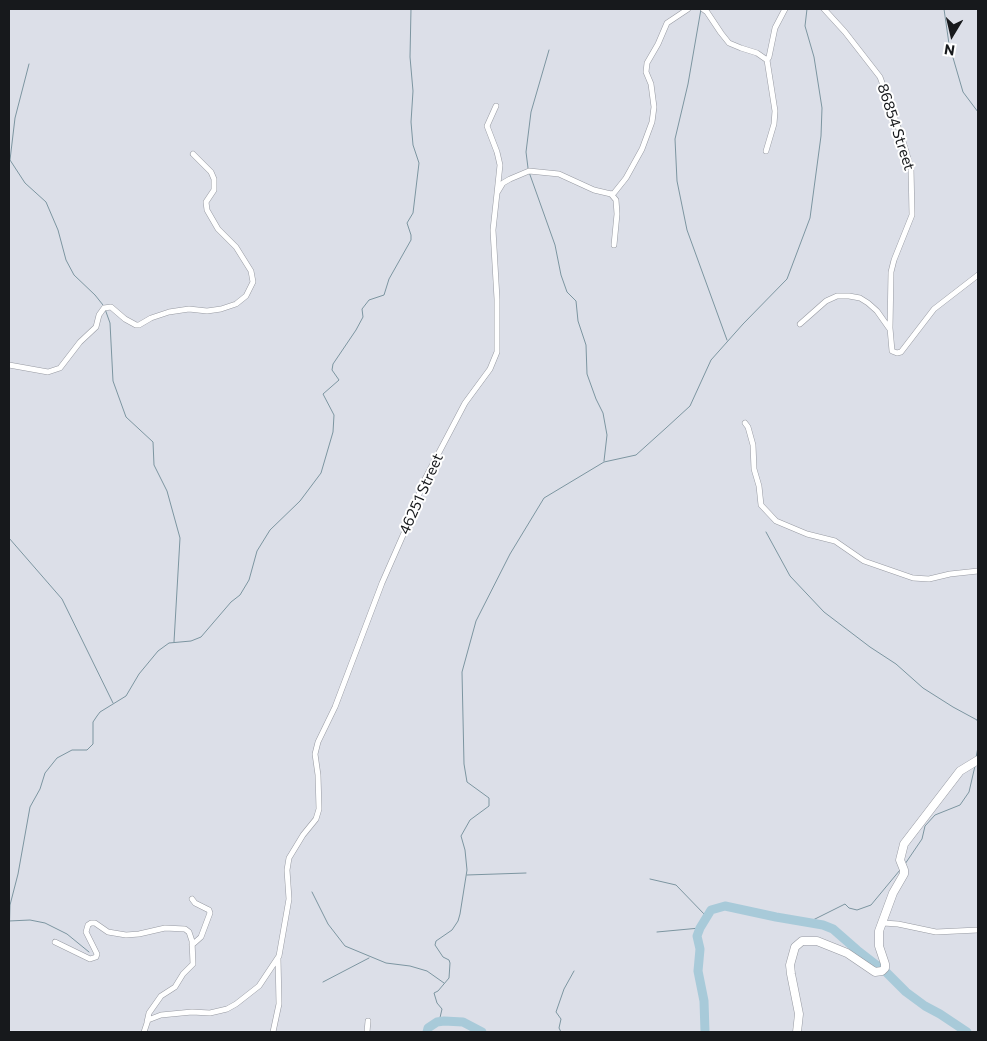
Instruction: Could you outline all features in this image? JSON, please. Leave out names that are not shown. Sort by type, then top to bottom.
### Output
[{"type":"street","points":[[611,194],[617,190],[626,178],[642,149],[652,122],[654,107],[651,84],[646,72],[647,63],[667,23],[688,9]]},
{"type":"street","points":[[703,9],[729,42],[735,46],[757,53],[767,60]]},
{"type":"street","points":[[766,151],[774,124],[775,111],[767,60],[775,28],[786,9]]},
{"type":"street","name":"86854 Street","points":[[824,9],[845,32],[880,77],[911,168],[912,215],[891,272],[891,350],[897,353],[901,352],[940,304],[978,275]]},
{"type":"street","name":"46251 Street","points":[[147,1022],[153,1017],[166,1014],[210,1013],[227,1009],[259,986],[278,958],[288,899],[289,858],[303,834],[316,819],[319,809],[315,754],[318,742],[335,708],[382,583],[425,479],[465,402],[490,369],[496,352],[497,298],[493,230],[500,165],[487,126],[496,106]]},
{"type":"street","points":[[9,365],[48,372],[60,368],[80,342],[96,327],[99,315],[104,308],[110,308],[125,320],[136,325],[169,312],[189,309],[206,312],[221,310],[236,304],[246,296],[253,282],[251,271],[236,247],[221,234],[208,212],[206,202],[214,190],[214,179],[211,172],[194,154]]},
{"type":"street","points":[[497,193],[503,184],[510,179],[529,171],[559,174],[594,190],[611,194],[616,200],[617,214],[614,245]]},
{"type":"street","points":[[800,324],[826,301],[838,296],[849,296],[860,298],[868,303],[890,328]]},
{"type":"street","points":[[745,423],[753,445],[754,469],[761,504],[776,521],[807,534],[835,542],[864,561],[913,578],[928,579],[978,571]]},
{"type":"street","points":[[797,1032],[799,1014],[790,965],[794,951],[799,943],[810,940],[825,944],[847,953],[870,970],[879,973],[885,968],[878,942],[879,931],[893,893],[904,874],[900,860],[904,844],[942,797],[960,771],[978,760]]},
{"type":"street","points":[[192,899],[196,904],[209,910],[210,913],[201,937],[192,946]]},
{"type":"street","points":[[55,942],[64,945],[85,958],[93,959],[96,957],[96,951],[86,932],[88,925],[95,922],[108,932],[126,935],[165,928],[185,929],[190,936],[193,964],[183,974],[175,987],[161,996],[148,1013],[144,1032]]},
{"type":"street","points":[[883,923],[898,924],[936,932],[978,930]]},
{"type":"street","points":[[273,1032],[279,1004],[278,958]]},
{"type":"street","points":[[367,1032],[368,1021]]},
{"type":"waterway","points":[[9,942],[10,905],[18,874],[30,807],[40,789],[45,773],[57,758],[72,750],[87,750],[93,744],[93,722],[97,716],[100,712],[126,696],[139,674],[158,651],[169,643],[191,641],[201,637],[231,602],[240,595],[249,580],[257,551],[270,530],[300,501],[321,473],[333,432],[334,415],[323,394],[339,380],[332,370],[333,364],[363,317],[362,309],[369,300],[384,295],[389,279],[411,240],[407,223],[413,213],[419,163],[413,145],[411,122],[413,91],[410,57],[411,9]]},
{"type":"waterway","points":[[701,9],[688,84],[675,139],[677,181],[687,230],[727,340]]},
{"type":"waterway","points":[[439,1022],[442,1009],[437,1003],[434,993],[449,978],[450,963],[449,960],[443,957],[435,945],[436,941],[452,930],[460,914],[467,870],[465,850],[461,836],[470,820],[489,806],[489,798],[467,782],[464,764],[462,672],[476,621],[510,554],[544,498],[604,462],[636,455],[666,428],[690,406],[711,360],[787,279],[810,218],[821,136],[822,108],[814,57],[805,26],[807,9]]},
{"type":"waterway","points":[[944,9],[949,44],[963,92],[978,112]]},
{"type":"waterway","points":[[528,168],[526,152],[531,112],[549,50]]},
{"type":"waterway","points":[[29,64],[15,118],[10,160],[25,183],[46,202],[58,230],[66,260],[74,275],[103,305]]},
{"type":"waterway","points":[[529,172],[555,245],[561,275],[567,292],[576,301],[578,321],[586,345],[587,374],[603,413],[607,435],[604,461]]},
{"type":"waterway","points":[[105,309],[110,323],[113,381],[126,417],[153,442],[154,465],[167,491],[180,538],[174,642]]},
{"type":"waterway","points":[[766,532],[790,576],[824,612],[896,664],[923,688],[977,720],[978,723]]},
{"type":"waterway","points":[[9,538],[62,599],[113,703]]},
{"type":"waterway","points":[[976,758],[978,747]]},
{"type":"waterway","points":[[905,864],[922,839],[925,826],[935,815],[960,805],[969,792],[975,766]]},
{"type":"waterway","points":[[809,922],[845,904],[849,908],[857,910],[871,905],[900,870]]},
{"type":"waterway","points":[[467,875],[526,873]]},
{"type":"waterway","points":[[650,879],[676,885],[706,916]]},
{"type":"waterway","points":[[312,892],[328,924],[345,946],[386,963],[410,966],[427,971],[444,983]]},
{"type":"waterway","points":[[705,1032],[704,1001],[698,971],[700,949],[697,936],[711,910],[725,906],[823,925],[833,929],[879,967]]},
{"type":"waterway","points":[[9,921],[30,920],[45,923],[67,934],[89,952]]},
{"type":"waterway","points":[[657,932],[700,928]]},
{"type":"waterway","points":[[323,982],[369,958]]},
{"type":"waterway","points":[[561,1032],[559,1028],[561,1019],[556,1012],[564,989],[574,971]]},
{"type":"waterway","points":[[885,971],[906,992],[967,1032]]},
{"type":"waterway","points":[[427,1032],[428,1028],[437,1022],[444,1021],[463,1022],[482,1032]]}]
